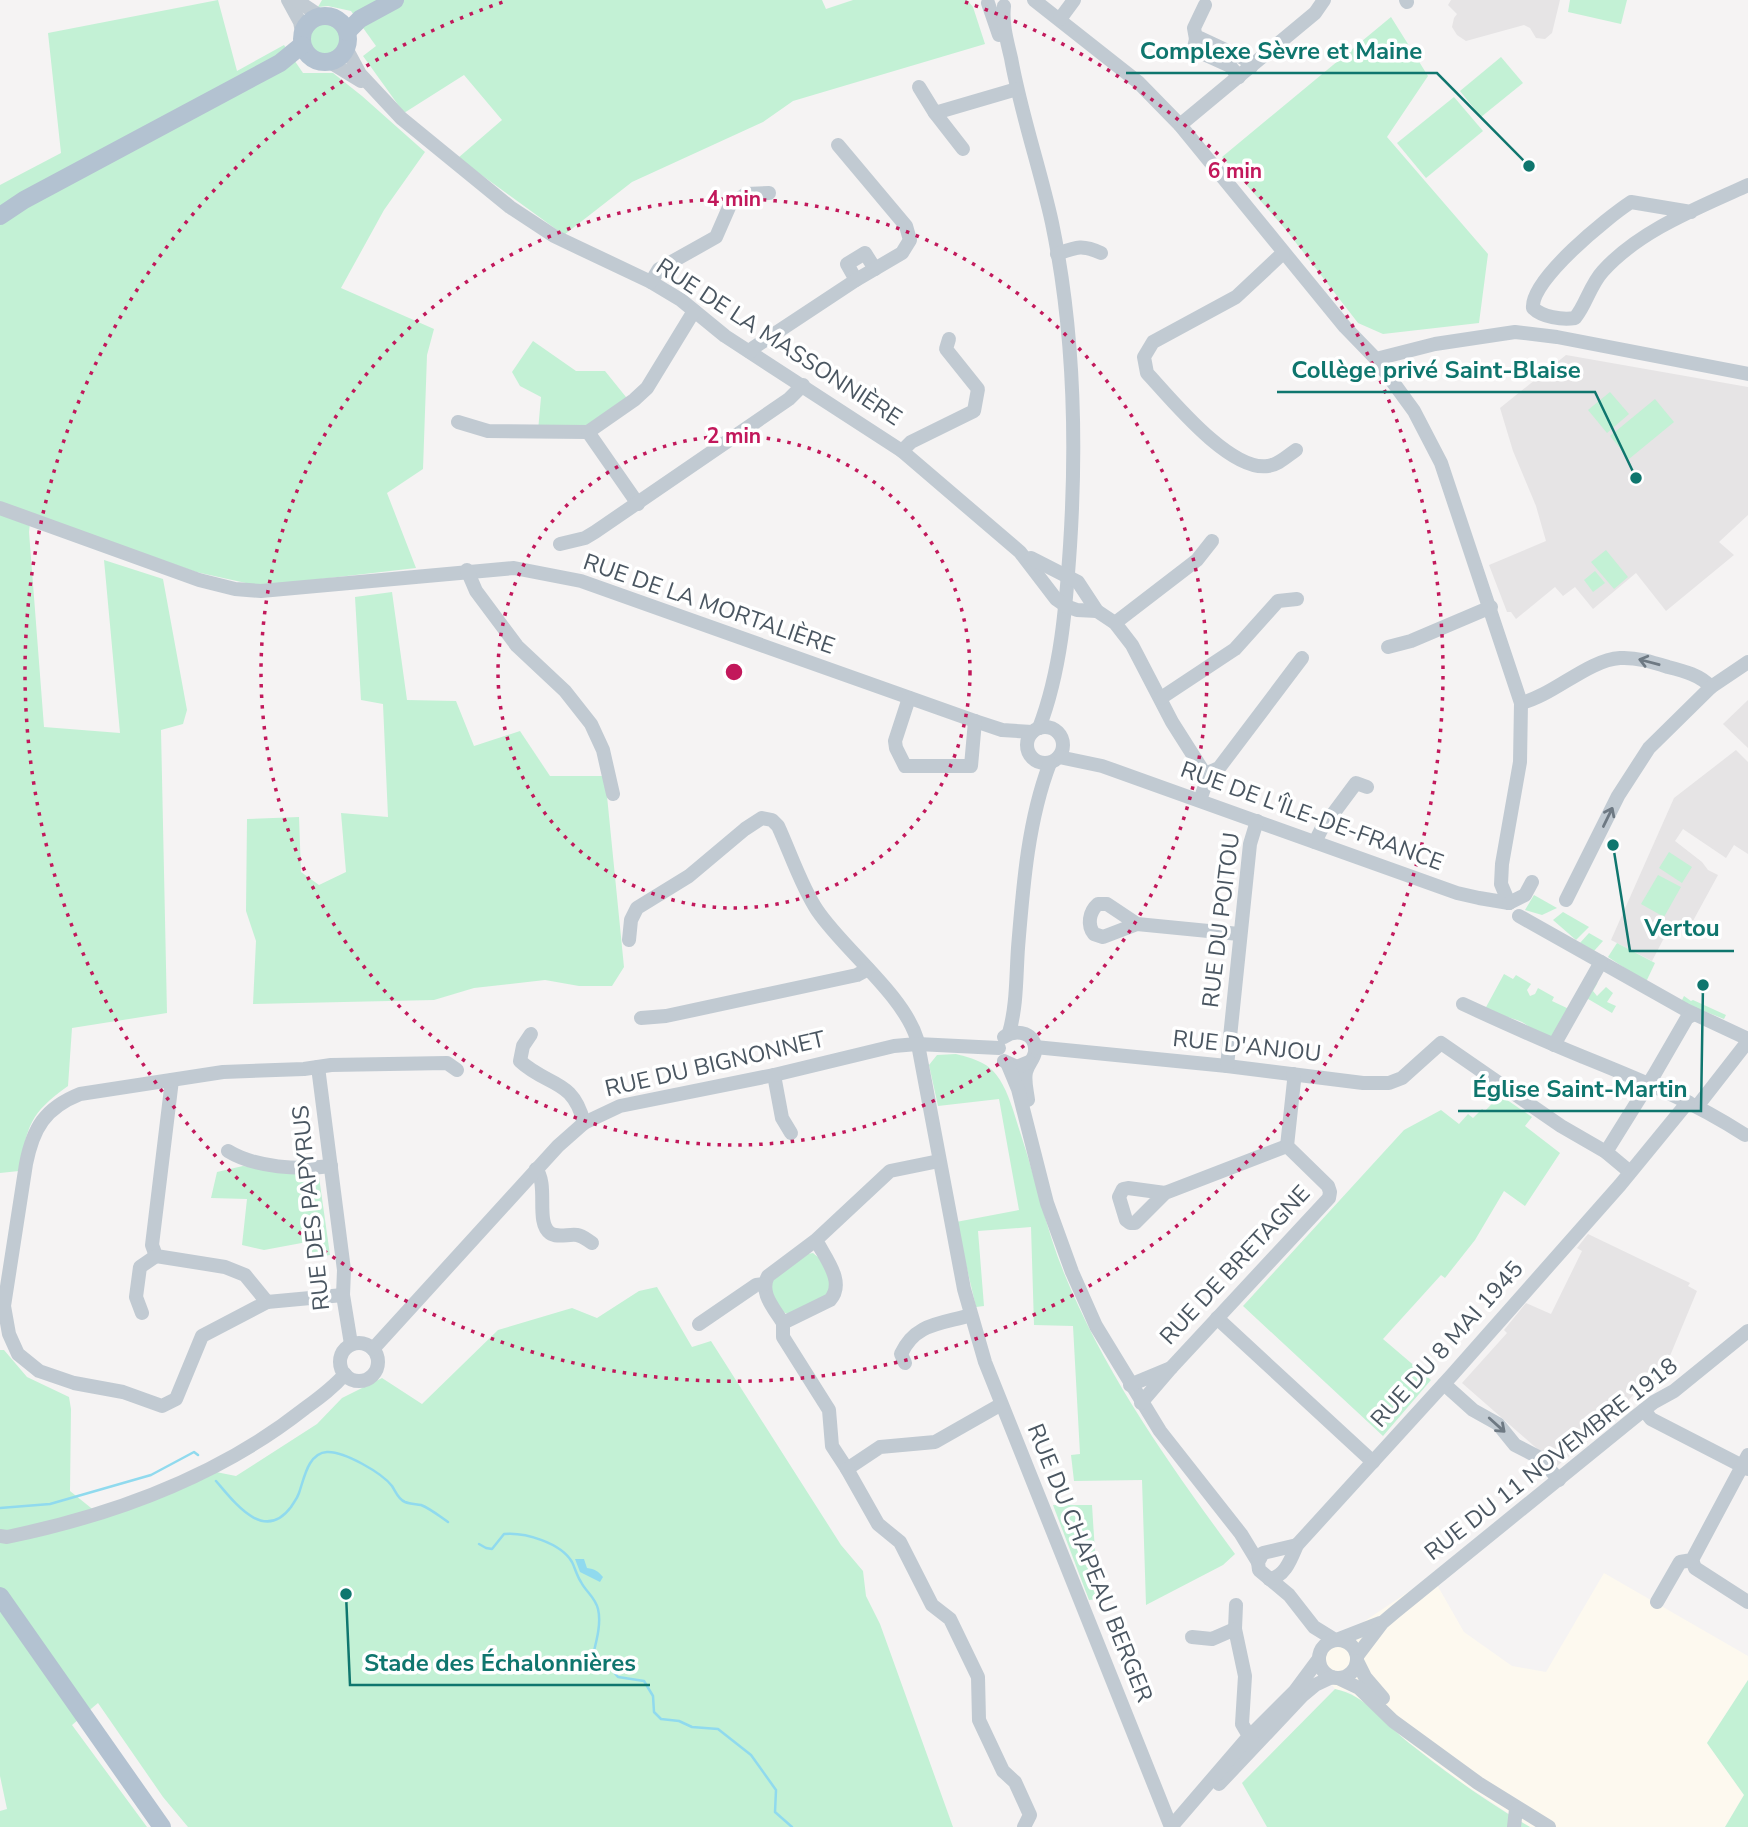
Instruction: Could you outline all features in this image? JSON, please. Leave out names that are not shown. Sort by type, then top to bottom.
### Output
[{"type":"main road","points":[[305,44],[316,61],[330,62],[340,57],[344,34],[360,19],[395,0]]},
{"type":"main road","points":[[0,216],[24,200],[280,63],[305,44],[309,22],[320,16],[330,16],[344,34]]},
{"type":"main road","points":[[0,1596],[162,1827]]},
{"type":"street","points":[[288,0],[300,22],[305,44]]},
{"type":"street","points":[[296,0],[320,16]]},
{"type":"street","points":[[1034,0],[1143,86],[1180,125],[1283,253],[1345,327],[1376,359],[1414,411],[1435,451],[1491,607],[1521,703],[1520,762],[1502,864],[1501,884],[1509,903],[1525,895],[1532,882]]},
{"type":"street","points":[[1060,19],[1074,0]]},
{"type":"street","points":[[1180,125],[1315,13],[1325,0]]},
{"type":"street","points":[[986,2],[998,7],[1007,3]]},
{"type":"street","points":[[986,2],[1012,72]]},
{"type":"street","points":[[1007,3],[1003,18],[1012,72],[1052,225],[1057,254],[1074,400],[1074,488],[1066,606],[1051,688],[1035,730],[1027,740],[1035,778],[1036,806]]},
{"type":"street","points":[[1205,5],[1194,28],[1194,48],[1230,66],[1239,76]]},
{"type":"street","name":"RUE DE LA MASSONNIÈRE","points":[[344,34],[354,65],[369,86],[434,147],[510,207],[563,242],[651,282],[681,300],[750,352],[902,451],[1020,552],[1068,576]]},
{"type":"street","points":[[1196,39],[1200,38],[1245,59],[1251,66]]},
{"type":"street","name":"RUE DE LA MASSONNIÈRE","points":[[330,62],[369,86]]},
{"type":"street","points":[[919,87],[963,149]]},
{"type":"street","points":[[935,113],[1017,89]]},
{"type":"street","points":[[750,352],[856,280],[902,253],[910,240],[906,226],[838,145]]},
{"type":"street","points":[[1691,212],[1631,202],[1580,242],[1541,284],[1535,292],[1533,308],[1538,313],[1566,320],[1574,318],[1595,281],[1620,254],[1691,212],[1748,185]]},
{"type":"street","points":[[651,282],[659,270],[716,237],[730,205],[746,194],[769,193]]},
{"type":"street","points":[[1057,254],[1078,246],[1101,253]]},
{"type":"street","points":[[1283,253],[1236,297],[1153,342],[1144,357],[1147,373],[1201,432],[1235,457],[1255,466],[1270,466],[1296,450]]},
{"type":"street","points":[[458,422],[488,430],[588,432],[647,388],[694,311]]},
{"type":"street","points":[[1376,359],[1436,344],[1515,332],[1544,335],[1748,374]]},
{"type":"street","points":[[902,451],[911,442],[974,411],[978,389],[946,349],[949,339]]},
{"type":"street","points":[[560,544],[585,538],[638,504],[789,399],[803,385]]},
{"type":"street","points":[[588,432],[638,504]]},
{"type":"street","name":"RUE DE LA MORTALIÈRE","points":[[0,508],[199,580],[235,589],[261,591],[467,570],[522,568],[581,581],[1002,730],[1035,730]]},
{"type":"street","points":[[1115,623],[1197,560],[1212,541]]},
{"type":"street","name":"RUE DE LA MASSONNIÈRE","points":[[1020,552],[1053,595],[1066,606]]},
{"type":"street","points":[[467,570],[476,591],[517,646],[565,691],[592,724],[603,750],[613,794]]},
{"type":"street","points":[[1068,576],[1078,582],[1097,611],[1115,623],[1132,645],[1172,722],[1205,774],[1206,783],[1200,800]]},
{"type":"street","points":[[1161,698],[1235,649],[1278,601],[1297,599]]},
{"type":"street","points":[[1066,606],[1077,610],[1097,611]]},
{"type":"street","points":[[1388,647],[1411,642],[1491,607]]},
{"type":"street","points":[[1205,774],[1219,768],[1302,658]]},
{"type":"street","points":[[1521,703],[1539,697],[1606,660],[1620,658],[1637,659],[1690,673],[1711,687]]},
{"type":"street","points":[[1566,900],[1618,796],[1639,762],[1662,734],[1711,687],[1748,662]]},
{"type":"street","points":[[1051,688],[1054,730],[1063,742],[1036,806],[1020,916],[1017,985],[1009,1033],[1002,1039],[1000,1056],[1008,1065],[1018,1089],[1047,1203],[1072,1272],[1096,1326],[1160,1431],[1241,1534],[1265,1554],[1282,1555],[1289,1595]]},
{"type":"street","points":[[909,698],[895,741],[905,766],[971,766],[975,721]]},
{"type":"street","name":"RUE DE LA MORTALIÈRE","points":[[1002,730],[1030,753]]},
{"type":"street","points":[[1035,730],[1054,730]]},
{"type":"street","name":"RUE DE L'ÎLE-DE-FRANCE","points":[[1063,742],[1102,766]]},
{"type":"street","points":[[1030,753],[1038,762],[1054,760]]},
{"type":"street","name":"RUE DE L'ÎLE-DE-FRANCE","points":[[1054,760],[1102,766],[1457,892],[1509,903]]},
{"type":"street","points":[[1315,842],[1356,783],[1367,787]]},
{"type":"street","name":"RUE DU CHAPEAU BERGER","points":[[629,940],[631,920],[637,908],[690,876],[745,829],[762,818],[772,820],[778,826],[817,912],[868,969],[912,1026],[971,1315],[1000,1405],[1171,1827]]},
{"type":"street","name":"RUE DU POITOU","points":[[1227,1066],[1250,844],[1257,821]]},
{"type":"street","points":[[1519,916],[1694,1014],[1746,1037]]},
{"type":"street","points":[[1137,924],[1239,934]]},
{"type":"street","points":[[1554,1045],[1601,961]]},
{"type":"street","points":[[641,1018],[714,1006],[857,975],[868,969]]},
{"type":"street","points":[[1008,1065],[1021,1067],[1029,1062],[1035,1047],[1025,1033],[1017,985]]},
{"type":"street","points":[[1463,1004],[1554,1045],[1650,1083],[1694,1103],[1747,1133]]},
{"type":"street","points":[[1630,1172],[1606,1152],[1687,1018],[1694,1014]]},
{"type":"street","points":[[1009,1033],[1025,1033]]},
{"type":"street","points":[[530,1034],[523,1046],[520,1061],[535,1075],[558,1082],[575,1099],[584,1123]]},
{"type":"street","name":"RUE DU 8 MAI 1945","points":[[1285,1569],[1297,1545],[1694,1103],[1746,1037]]},
{"type":"street","name":"RUE D'ANJOU","points":[[1035,1047],[1363,1083],[1389,1083],[1402,1078],[1441,1043],[1561,1126],[1606,1152]]},
{"type":"street","name":"RUE DU BIGNONNET","points":[[373,1349],[536,1169],[584,1123],[620,1106],[774,1075],[894,1046],[917,1044],[999,1048]]},
{"type":"street","points":[[1029,1062],[1026,1080],[1030,1133]]},
{"type":"street","points":[[343,1295],[267,1302],[202,1336],[176,1399],[162,1406],[124,1392],[74,1383],[39,1371],[18,1354],[9,1334],[4,1306],[30,1144],[36,1130],[46,1115],[60,1102],[80,1094],[223,1072],[331,1065],[447,1063],[457,1070]]},
{"type":"street","name":"RUE DES PAPYRUS","points":[[318,1067],[344,1270],[343,1295],[351,1344]]},
{"type":"street","points":[[1165,1193],[1287,1146],[1293,1074]]},
{"type":"street","points":[[774,1075],[782,1118],[791,1133]]},
{"type":"street","points":[[156,1256],[152,1245],[172,1080]]},
{"type":"street","name":"RUE DE BRETAGNE","points":[[1141,1403],[1323,1204],[1330,1192],[1328,1186],[1287,1146]]},
{"type":"street","points":[[228,1151],[242,1160],[309,1169],[331,1166]]},
{"type":"street","points":[[939,1161],[890,1171],[816,1240],[768,1276],[764,1292],[783,1323],[783,1337],[829,1410],[832,1446],[878,1524],[900,1542],[932,1605],[950,1619],[978,1677],[979,1720],[1003,1771],[1015,1782],[1030,1815],[1024,1827]]},
{"type":"street","points":[[536,1169],[542,1190],[543,1222],[547,1231],[554,1235],[580,1236],[592,1243]]},
{"type":"street","points":[[783,1323],[830,1300],[836,1293],[838,1283],[816,1240]]},
{"type":"street","points":[[142,1313],[136,1297],[140,1267],[156,1256],[225,1268],[245,1275],[267,1302]]},
{"type":"street","points":[[699,1324],[756,1285],[764,1284]]},
{"type":"street","points":[[905,1363],[901,1354],[907,1341],[918,1331],[971,1315]]},
{"type":"street","points":[[1217,1318],[1373,1462]]},
{"type":"street","name":"RUE DU 11 NOVEMBRE 1918","points":[[1357,1658],[1382,1623],[1644,1410],[1674,1391],[1748,1331]]},
{"type":"street","points":[[363,1343],[373,1349],[378,1360],[376,1372],[361,1381],[349,1378],[345,1374],[341,1357],[343,1352],[351,1344],[363,1343]]},
{"type":"street","name":"RUE DE BRETAGNE","points":[[1130,1385],[1171,1368]]},
{"type":"street","points":[[0,1536],[7,1537],[84,1519],[202,1472],[279,1428],[337,1384],[345,1374]]},
{"type":"street","points":[[1444,1384],[1473,1410],[1498,1423],[1516,1445],[1541,1458],[1559,1480]]},
{"type":"street","points":[[847,1469],[880,1447],[935,1441],[1000,1405]]},
{"type":"street","points":[[1644,1410],[1651,1419],[1746,1463],[1692,1560],[1695,1568],[1748,1602]]},
{"type":"street","points":[[1265,1554],[1297,1545]]},
{"type":"street","points":[[1265,1554],[1260,1573],[1289,1595],[1314,1627],[1351,1645],[1374,1689],[1421,1741]]},
{"type":"street","points":[[1657,1602],[1680,1562],[1692,1560]]},
{"type":"street","points":[[1269,1578],[1278,1578],[1285,1569]]},
{"type":"street","points":[[1236,1605],[1235,1629],[1245,1676],[1242,1724],[1249,1736]]},
{"type":"street","name":"RUE DU 11 NOVEMBRE 1918","points":[[1337,1639],[1382,1623]]},
{"type":"street","points":[[1314,1627],[1324,1672],[1359,1688],[1393,1721],[1516,1808],[1549,1827]]},
{"type":"street","points":[[1192,1637],[1212,1639],[1235,1629]]},
{"type":"street","points":[[1171,1827],[1249,1736],[1295,1691],[1327,1643],[1337,1639]]},
{"type":"street","points":[[1181,1827],[1278,1720],[1315,1685],[1351,1673],[1357,1658]]},
{"type":"street","points":[[1514,1827],[1516,1808]]},
{"type":"shaded area","points":[[1451,0],[1560,0],[1552,33],[1545,39],[1536,38],[1530,28],[1524,25],[1466,41],[1457,35],[1452,27],[1457,14],[1448,5]]},
{"type":"shaded area","points":[[1566,355],[1748,387],[1748,515],[1719,542],[1734,555],[1666,611],[1636,573],[1593,609],[1575,587],[1563,596],[1555,587],[1516,619],[1511,612],[1507,612],[1489,565],[1546,541],[1500,408]]},
{"type":"shaded area","points":[[1748,700],[1748,748],[1723,724]]},
{"type":"shaded area","points":[[1736,750],[1748,762],[1748,854],[1734,845],[1726,858],[1683,829],[1675,841],[1708,870],[1718,875],[1688,930],[1678,925],[1669,940],[1664,938],[1652,961],[1611,940],[1674,798]]},
{"type":"shaded area","points":[[1588,1234],[1690,1283],[1688,1286],[1697,1291],[1657,1387],[1647,1394],[1636,1392],[1621,1414],[1557,1466],[1462,1383],[1507,1333],[1504,1330],[1526,1303],[1551,1314],[1582,1251],[1577,1248]]},
{"type":"shaded area","points":[[1604,1573],[1748,1656],[1748,1680],[1707,1743],[1744,1795],[1725,1827],[1530,1827],[1462,1783],[1350,1692],[1335,1689],[1311,1657],[1432,1576],[1464,1632],[1512,1666],[1546,1672]]},
{"type":"green space","points":[[218,0],[237,71],[284,45],[303,73],[333,73],[425,152],[384,210],[341,288],[434,329],[427,355],[423,469],[387,493],[416,568],[260,586],[196,572],[31,514],[29,532],[44,727],[120,733],[104,560],[163,579],[187,710],[183,724],[161,730],[167,1013],[72,1028],[68,1086],[45,1105],[32,1122],[19,1171],[0,1173],[0,185],[61,153],[48,33]]},
{"type":"green space","points":[[322,0],[822,0],[826,9],[853,0],[967,0],[973,7],[985,44],[793,101],[763,122],[632,182],[564,235],[458,158],[502,120],[464,75],[404,113],[363,56],[376,46],[351,11],[328,6],[318,7]]},
{"type":"green space","points":[[1570,0],[1627,0],[1621,24],[1568,12]]},
{"type":"green space","points":[[1391,17],[1428,76],[1387,137],[1488,254],[1479,323],[1383,334],[1358,323],[1286,230],[1222,157]]},
{"type":"green space","points":[[325,24],[336,28],[340,39],[336,50],[325,54],[314,50],[310,39],[314,28]]},
{"type":"green space","points":[[1501,57],[1523,83],[1481,117],[1460,91]]},
{"type":"green space","points":[[1454,97],[1483,131],[1426,178],[1397,143]]},
{"type":"green space","points":[[533,341],[576,371],[605,371],[630,402],[588,432],[538,431],[541,397],[520,386],[512,372]]},
{"type":"green space","points":[[1610,392],[1629,414],[1607,433],[1588,410]]},
{"type":"green space","points":[[1655,399],[1674,422],[1629,459],[1610,436]]},
{"type":"green space","points":[[1606,550],[1628,577],[1614,589],[1591,562]]},
{"type":"green space","points":[[1595,571],[1605,583],[1593,592],[1584,580]]},
{"type":"green space","points":[[392,592],[407,700],[456,701],[474,746],[520,731],[550,776],[605,776],[624,967],[612,986],[579,986],[545,980],[474,988],[434,1000],[253,1004],[256,941],[246,911],[247,819],[299,817],[301,872],[319,885],[346,872],[341,813],[388,817],[383,704],[361,700],[355,597]]},
{"type":"green space","points":[[1669,852],[1692,867],[1682,883],[1659,868]]},
{"type":"green space","points":[[1658,875],[1681,887],[1664,917],[1641,904]]},
{"type":"green space","points":[[1534,895],[1557,908],[1542,915],[1525,910]]},
{"type":"green space","points":[[1563,912],[1589,927],[1576,940],[1553,920]]},
{"type":"green space","points":[[1589,933],[1603,941],[1594,951],[1579,944]]},
{"type":"green space","points":[[1617,943],[1655,963],[1646,982],[1608,957]]},
{"type":"green space","points":[[1504,974],[1513,979],[1516,975],[1531,984],[1527,990],[1530,996],[1535,994],[1538,988],[1554,997],[1552,1001],[1569,1009],[1551,1039],[1522,1022],[1485,1009]]},
{"type":"green space","points":[[1598,982],[1593,991],[1597,996],[1606,987],[1613,993],[1607,1002],[1616,1006],[1612,1013],[1583,996]]},
{"type":"green space","points":[[1684,996],[1726,1015],[1724,1019],[1681,1002]]},
{"type":"green space","points":[[956,1054],[987,1066],[1004,1086],[1064,1273],[1099,1348],[1141,1419],[1235,1554],[1223,1565],[1146,1605],[1142,1480],[1074,1481],[1071,1455],[1080,1454],[1073,1326],[1034,1325],[1031,1227],[978,1231],[984,1306],[976,1307],[956,1222],[1019,1210],[999,1099],[938,1106],[929,1065],[937,1055]]},
{"type":"green space","points":[[1500,1095],[1532,1117],[1525,1126],[1560,1153],[1525,1206],[1504,1191],[1475,1240],[1445,1278],[1441,1275],[1383,1339],[1431,1380],[1383,1436],[1243,1306],[1404,1130],[1441,1110],[1459,1124],[1468,1114],[1473,1118],[1482,1109],[1485,1111]]},
{"type":"green space","points":[[243,1166],[319,1177],[330,1255],[309,1258],[307,1242],[264,1250],[242,1245],[247,1199],[211,1198],[217,1172]]},
{"type":"green space","points":[[813,1253],[819,1258],[833,1284],[831,1292],[802,1309],[785,1313],[778,1306],[770,1289],[773,1275]]},
{"type":"green space","points":[[657,1287],[692,1347],[711,1341],[841,1545],[863,1571],[866,1596],[880,1624],[953,1827],[188,1827],[163,1797],[98,1703],[72,1725],[147,1827],[0,1827],[0,1811],[7,1809],[0,1776],[0,1350],[4,1350],[27,1377],[69,1397],[70,1491],[101,1516],[216,1472],[236,1476],[317,1424],[342,1398],[382,1378],[422,1404],[498,1330],[572,1308],[597,1318],[639,1291]]},
{"type":"green space","points":[[1053,1505],[1092,1505],[1098,1599],[1089,1600]]},
{"type":"green space","points":[[1748,1680],[1748,1827],[1725,1827],[1744,1795],[1707,1743]]},
{"type":"green space","points":[[1335,1689],[1366,1704],[1438,1765],[1483,1798],[1530,1827],[1267,1827],[1242,1783]]},
{"type":"water","points":[[575,1559],[584,1559],[587,1568],[600,1573],[603,1577],[600,1582],[580,1572]]},
{"type":"waterway","points":[[0,1508],[50,1504],[151,1475],[194,1452],[198,1455]]},
{"type":"waterway","points":[[216,1481],[250,1516],[271,1521],[281,1517],[291,1507],[315,1457],[321,1453],[334,1453],[352,1459],[380,1475],[403,1501],[421,1505],[448,1522]]},
{"type":"waterway","points":[[479,1544],[492,1549],[504,1534],[522,1535],[542,1540],[567,1555],[598,1609],[599,1629],[591,1663],[612,1670],[618,1677],[644,1681],[653,1696],[654,1712],[661,1719],[679,1721],[692,1727],[718,1729],[751,1755],[776,1790],[775,1812],[792,1827]]},
{"type":"place","name":"Complexe Sèvre et Maine","points":[[1529,166]]},
{"type":"place","name":"Collège privé Saint-Blaise","points":[[1636,478]]},
{"type":"place","name":"Vertou","points":[[1613,845]]},
{"type":"place","name":"Église Saint-Martin","points":[[1703,985]]},
{"type":"place","name":"Stade des Échalonnières","points":[[346,1594]]}]
